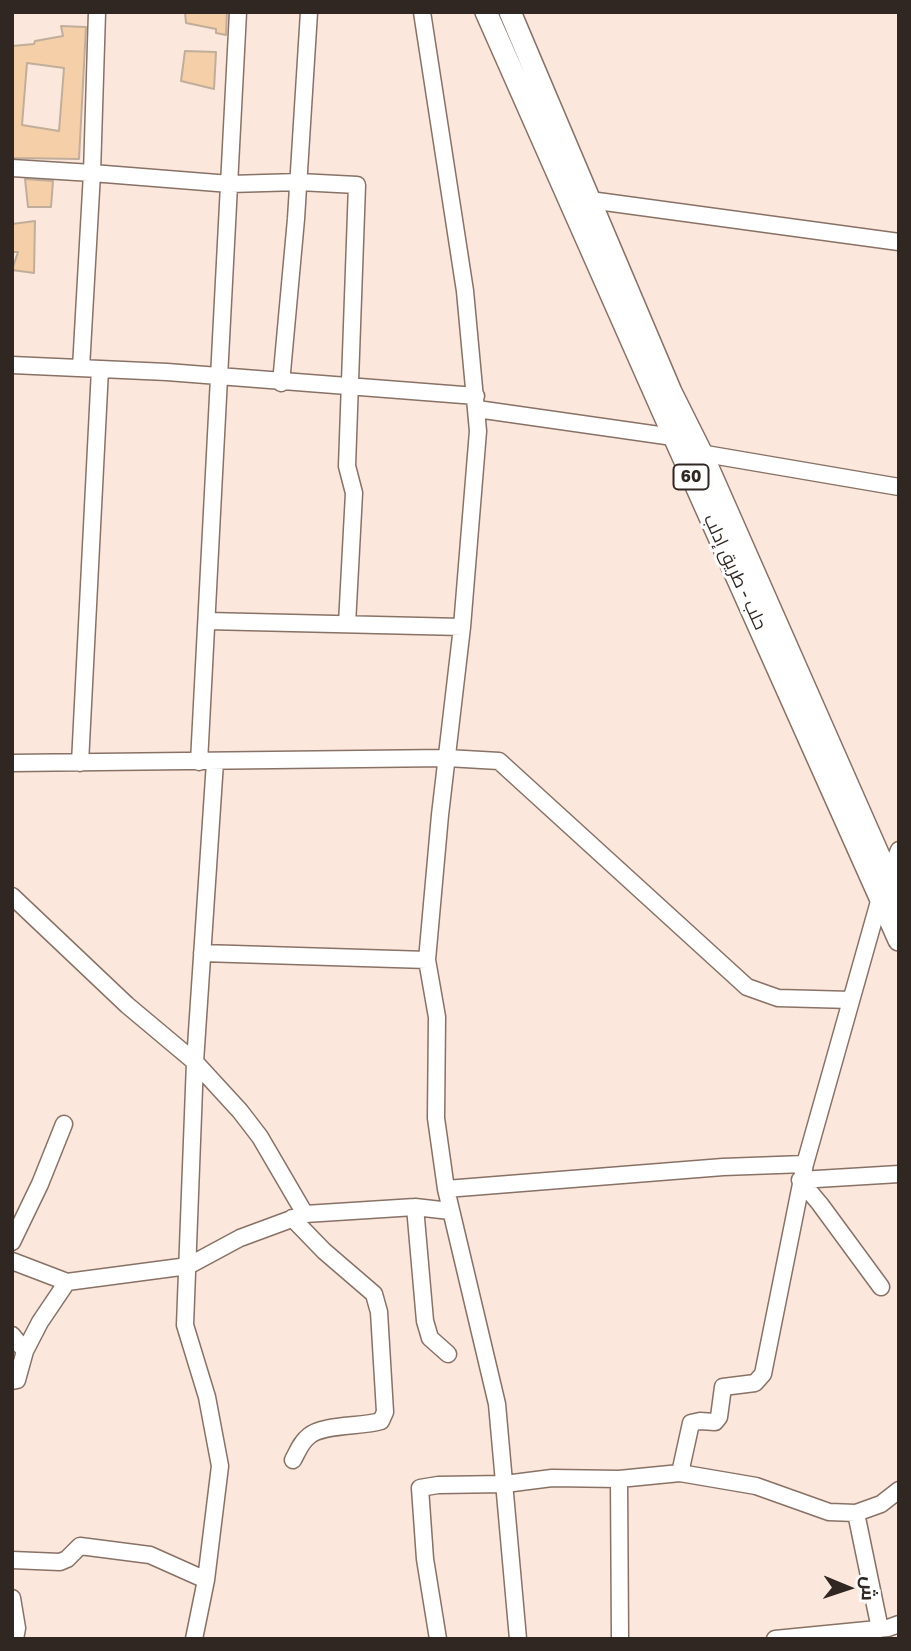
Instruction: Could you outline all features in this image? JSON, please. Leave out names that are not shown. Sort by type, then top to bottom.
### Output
[{"type":"main road","name":"حلب - طريق إدلب","points":[[486,12],[676,444],[889,899]]},
{"type":"main road","name":"حلب - طريق إدلب","points":[[510,12],[671,393],[702,454],[888,877],[889,899],[899,940]]},
{"type":"street","points":[[81,368],[92,173],[97,12]]},
{"type":"street","points":[[194,1639],[206,1580],[220,1466],[207,1397],[185,1325],[202,953],[207,762],[207,621],[238,12]]},
{"type":"street","points":[[281,383],[299,182],[309,12]]},
{"type":"street","points":[[422,12],[465,291],[478,431],[462,627],[427,960],[437,1017],[436,1118],[450,1211],[497,1404],[518,1639]]},
{"type":"street","points":[[12,168],[230,184],[299,182],[357,185],[347,466],[354,492],[347,624]]},
{"type":"street","points":[[590,200],[899,242]]},
{"type":"street","points":[[12,365],[221,377],[477,403],[676,444],[702,454],[899,487]]},
{"type":"street","points":[[80,763],[100,369]]},
{"type":"street","points":[[207,621],[462,627]]},
{"type":"street","points":[[12,763],[447,758],[499,761],[747,987],[778,998],[851,1000]]},
{"type":"street","points":[[888,877],[899,850]]},
{"type":"street","points":[[12,896],[127,1005],[195,1062],[240,1111],[260,1137],[299,1216],[331,1257],[374,1294],[379,1312],[386,1412],[381,1421],[367,1426],[311,1433],[293,1460]]},
{"type":"street","points":[[680,1473],[691,1423],[700,1420],[715,1422],[719,1416],[723,1387],[755,1383],[763,1374],[800,1180],[851,1000],[889,899]]},
{"type":"street","points":[[202,953],[427,960]]},
{"type":"street","points":[[12,1242],[40,1184],[64,1124]]},
{"type":"street","points":[[446,1189],[723,1167],[805,1164]]},
{"type":"street","points":[[800,1180],[899,1174]]},
{"type":"street","points":[[800,1180],[881,1287]]},
{"type":"street","points":[[12,1261],[67,1282],[188,1266],[240,1238],[299,1216],[415,1207],[450,1211]]},
{"type":"street","points":[[415,1207],[425,1321],[430,1338],[448,1354]]},
{"type":"street","points":[[14,1380],[40,1322],[67,1282]]},
{"type":"street","points":[[12,1335],[25,1351]]},
{"type":"street","points":[[438,1639],[425,1559],[420,1488],[438,1485],[505,1484],[552,1478],[620,1479],[680,1473],[756,1486],[829,1512],[856,1513],[881,1504],[899,1490]]},
{"type":"street","points":[[620,1479],[620,1639]]},
{"type":"street","points":[[856,1513],[880,1629]]},
{"type":"street","points":[[12,1560],[61,1562],[80,1546],[150,1555],[206,1580]]},
{"type":"street","points":[[12,1598],[17,1628],[15,1639]]},
{"type":"street","points":[[775,1639],[863,1635],[899,1624]]},
{"type":"building","points":[[185,12],[227,12],[226,35],[216,33],[216,29],[186,23]]},
{"type":"building","points":[[61,26],[86,27],[79,159],[12,158],[12,46],[34,44],[35,41],[63,36]],"holes":[[[27,63],[64,68],[59,131],[22,125]]]},
{"type":"building","points":[[185,51],[216,52],[214,89],[181,81]]},
{"type":"building","points":[[25,179],[53,181],[51,207],[28,207]]},
{"type":"building","points":[[35,221],[34,273],[12,270],[18,252],[12,252],[12,224]]}]
